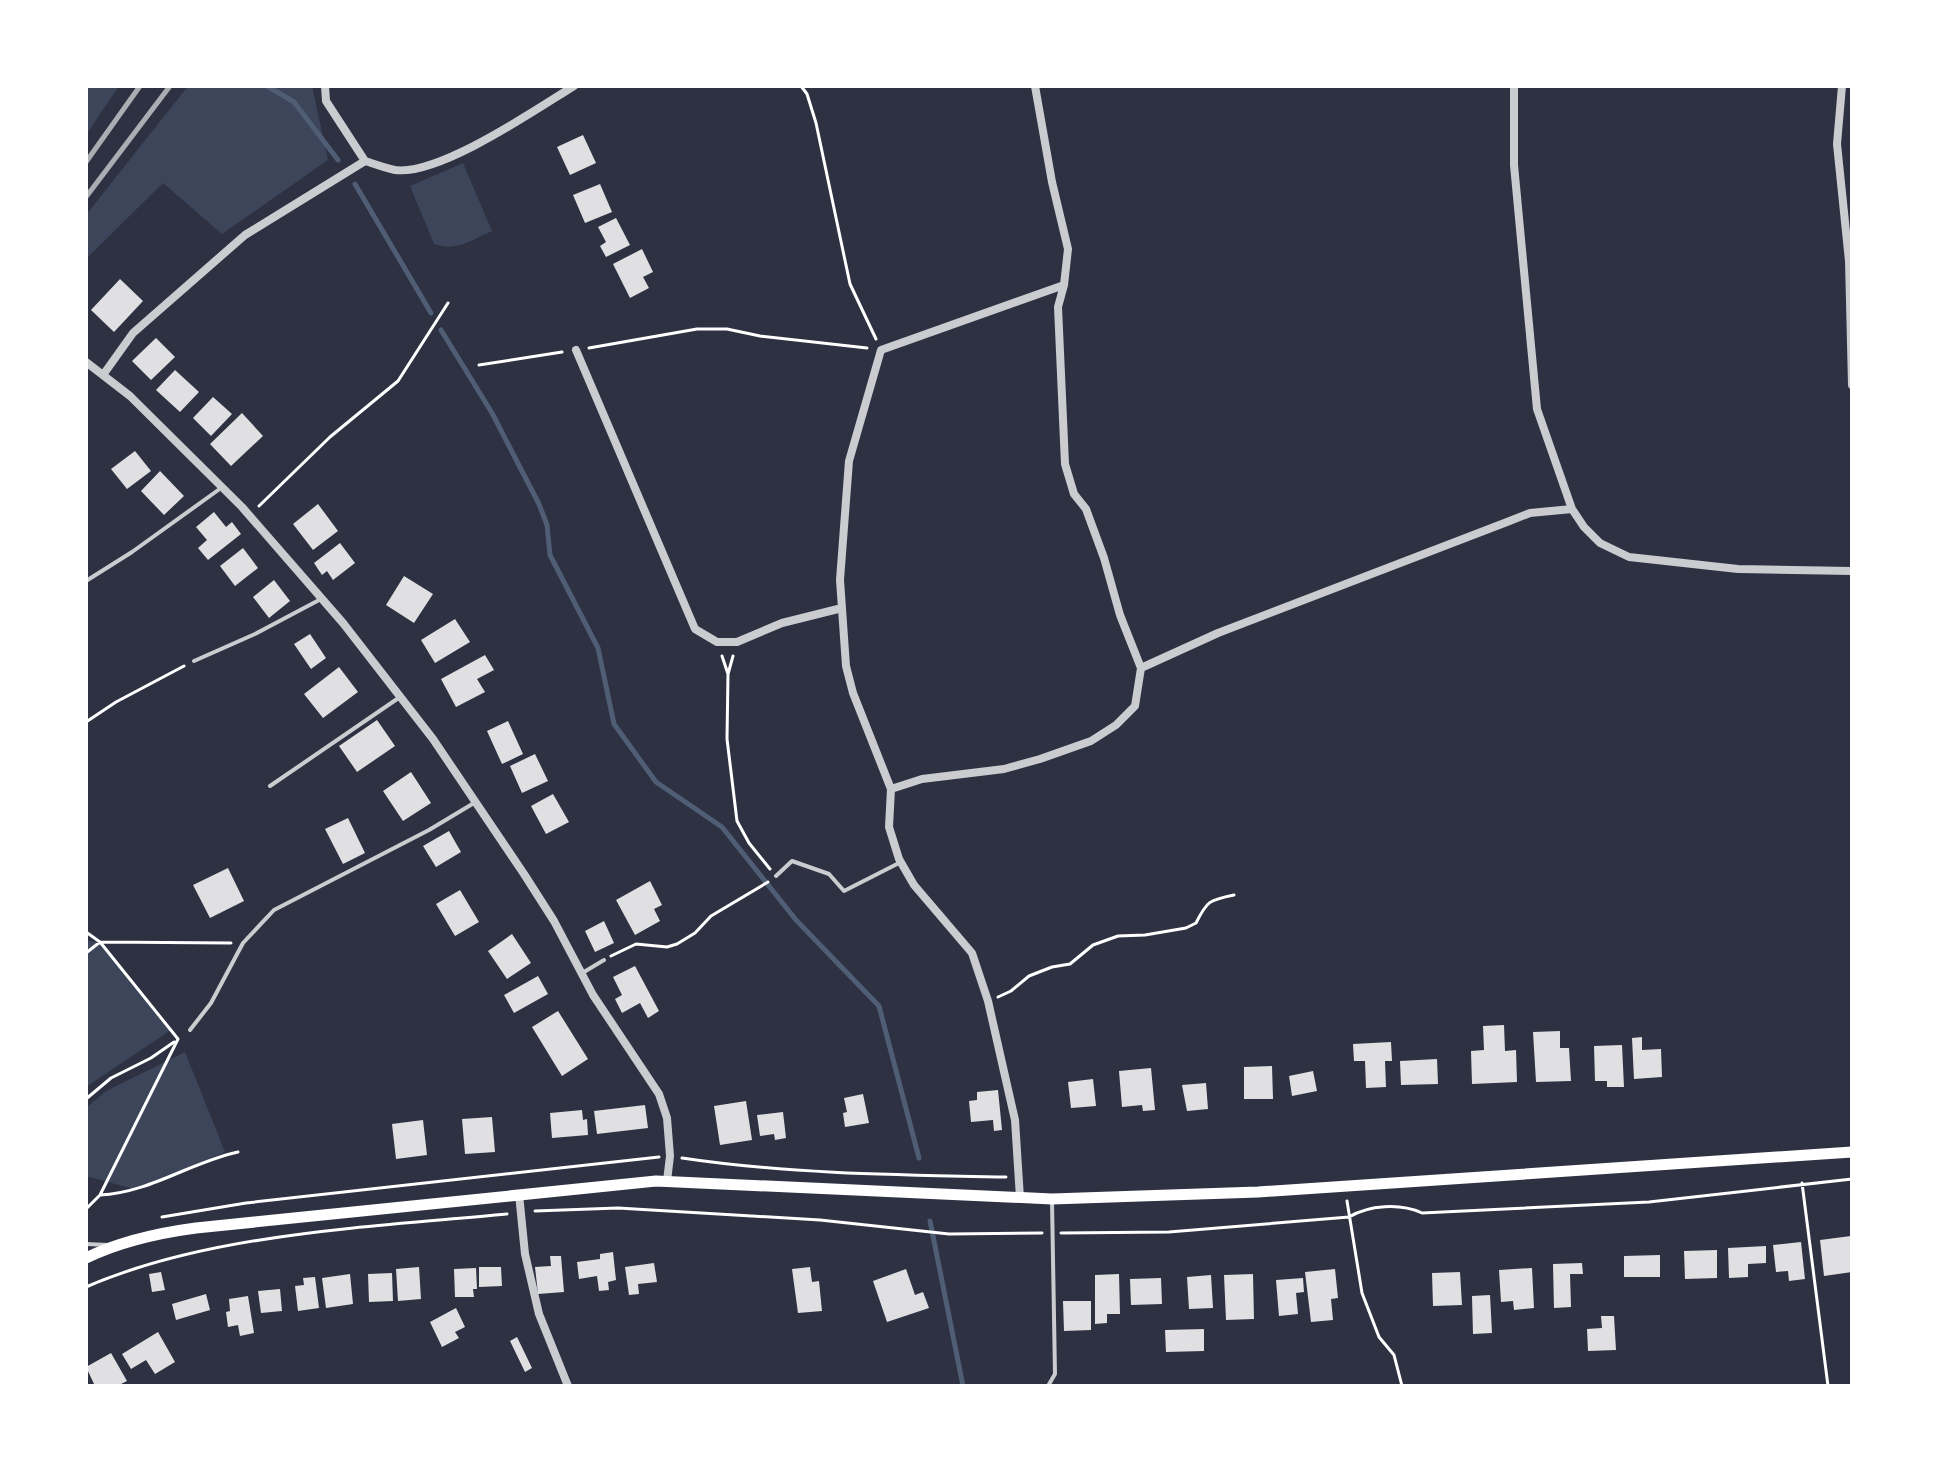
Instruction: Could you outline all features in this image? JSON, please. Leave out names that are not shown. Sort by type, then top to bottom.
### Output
[{"type":"main road","points":[[86,1258],[113,1246],[163,1232],[667,1181],[1052,1199],[1258,1192],[1852,1152]]},
{"type":"street","points":[[325,86],[326,101],[365,161],[397,170],[433,165],[509,126],[574,86]]},
{"type":"street","points":[[891,789],[922,779],[1004,769],[1091,741],[1116,725],[1135,706],[1141,668],[1120,615],[1086,509],[1074,494],[1065,464],[1058,307],[1068,249],[1035,86]]},
{"type":"street","points":[[1514,86],[1514,165],[1537,409],[1572,509],[1600,543],[1629,557],[1669,564],[1738,569],[1852,571]]},
{"type":"street","points":[[1842,86],[1837,144],[1849,261],[1852,385]]},
{"type":"street","points":[[103,375],[133,333],[245,235],[365,161]]},
{"type":"street","points":[[1020,1198],[1015,1120],[988,1001],[972,953],[928,904],[901,862],[889,827],[891,789],[853,693],[846,666],[840,580],[849,461],[881,350],[1064,285]]},
{"type":"street","points":[[576,350],[695,629],[717,642],[737,642],[782,623],[842,608]]},
{"type":"street","points":[[86,362],[130,396],[249,515],[433,739],[539,898],[593,995],[659,1094],[667,1118],[670,1156],[667,1181]]},
{"type":"street","points":[[1141,668],[1218,633],[1530,513],[1572,509]]},
{"type":"street","points":[[519,1194],[529,1277],[539,1314],[568,1386]]},
{"type":"lane","points":[[86,581],[222,487]]},
{"type":"lane","points":[[194,661],[255,634],[321,599]]},
{"type":"lane","points":[[270,786],[400,697]]},
{"type":"lane","points":[[190,1030],[211,1003],[243,943],[274,910],[429,830],[474,803]]},
{"type":"lane","points":[[776,876],[792,861],[829,874],[844,891],[901,862]]},
{"type":"lane","points":[[582,974],[604,960]]},
{"type":"lane","points":[[1048,1386],[1055,1377],[1052,1199]]},
{"type":"lane","points":[[86,1244],[113,1246]]},
{"type":"path","points":[[801,86],[807,94],[816,123],[850,284],[881,350]]},
{"type":"path","points":[[249,515],[330,437],[398,381],[448,303]]},
{"type":"path","points":[[479,365],[697,329],[727,329],[760,336],[881,350]]},
{"type":"path","points":[[717,642],[728,674]]},
{"type":"path","points":[[618,952],[636,944],[667,947],[677,944],[695,933],[711,916],[776,876],[749,843],[737,821],[727,739],[728,674],[737,642]]},
{"type":"path","points":[[86,722],[116,702],[194,661]]},
{"type":"path","points":[[988,1001],[1011,991],[1029,976],[1070,964],[1093,945],[1118,936],[1186,928],[1196,923],[1203,908],[1214,899],[1234,895]]},
{"type":"path","points":[[86,932],[100,942],[178,1039]]},
{"type":"path","points":[[86,953],[100,942],[243,943]]},
{"type":"path","points":[[86,1099],[111,1078],[170,1047],[178,1039]]},
{"type":"path","points":[[86,1209],[100,1195],[178,1039]]},
{"type":"path","points":[[100,1195],[137,1190],[238,1152]]},
{"type":"path","points":[[255,1202],[670,1156],[736,1166],[809,1171],[1018,1177]]},
{"type":"path","points":[[86,1287],[124,1271],[232,1246],[298,1235],[521,1212],[631,1208],[820,1220],[949,1234],[1169,1232],[1349,1217],[1363,1208],[1398,1208],[1422,1213],[1636,1202],[1852,1179]]},
{"type":"path","points":[[1802,1183],[1828,1386]]},
{"type":"path","points":[[1346,1185],[1362,1293],[1379,1337],[1394,1355],[1402,1386]]},
{"type":"shaded area","points":[[86,86],[119,86],[86,135]]},
{"type":"shaded area","points":[[188,86],[312,86],[328,160],[222,234],[163,183],[86,259],[86,215]]},
{"type":"shaded area","points":[[463,163],[492,231],[457,246],[434,244],[410,186]]},
{"type":"shaded area","points":[[86,941],[100,942],[171,1030],[86,1087]]},
{"type":"shaded area","points":[[185,1052],[225,1152],[137,1190],[86,1176],[86,1108],[106,1091]]},
{"type":"building","points":[[583,135],[596,163],[570,175],[557,147]]},
{"type":"building","points":[[600,184],[612,212],[585,223],[573,195]]},
{"type":"building","points":[[616,218],[630,245],[606,257],[600,246],[606,242],[598,227]]},
{"type":"building","points":[[642,249],[653,272],[643,277],[649,288],[630,298],[613,264]]},
{"type":"building","points":[[120,279],[143,301],[114,332],[91,310]]},
{"type":"building","points":[[156,338],[175,357],[151,380],[132,361]]},
{"type":"building","points":[[175,370],[199,392],[180,412],[156,390]]},
{"type":"building","points":[[213,397],[232,414],[211,436],[193,418]]},
{"type":"building","points":[[242,413],[263,436],[231,466],[210,444]]},
{"type":"building","points":[[135,451],[151,471],[127,489],[111,469]]},
{"type":"building","points":[[160,471],[184,496],[164,515],[141,491]]},
{"type":"building","points":[[318,504],[338,531],[313,550],[293,524]]},
{"type":"building","points":[[214,512],[226,527],[232,522],[241,534],[208,560],[198,548],[207,540],[196,527]]},
{"type":"building","points":[[340,543],[355,563],[333,580],[327,571],[322,575],[314,563]]},
{"type":"building","points":[[243,548],[258,568],[235,586],[220,566]]},
{"type":"building","points":[[404,576],[433,594],[414,623],[386,605]]},
{"type":"building","points":[[274,580],[290,601],[269,618],[253,597]]},
{"type":"building","points":[[455,619],[470,642],[435,663],[421,640]]},
{"type":"building","points":[[310,634],[326,658],[311,669],[294,644]]},
{"type":"building","points":[[485,655],[494,670],[477,679],[485,692],[456,707],[441,679]]},
{"type":"building","points":[[339,667],[358,692],[323,718],[304,694]]},
{"type":"building","points":[[377,720],[395,746],[357,772],[339,746]]},
{"type":"building","points":[[508,721],[523,754],[502,764],[487,731]]},
{"type":"building","points":[[535,754],[548,781],[522,793],[510,766]]},
{"type":"building","points":[[411,772],[431,803],[403,821],[383,791]]},
{"type":"building","points":[[553,794],[569,822],[546,834],[531,806]]},
{"type":"building","points":[[348,818],[365,853],[343,864],[325,829]]},
{"type":"building","points":[[449,831],[461,852],[436,867],[423,846]]},
{"type":"building","points":[[228,868],[244,901],[210,918],[193,885]]},
{"type":"building","points":[[650,881],[662,905],[654,909],[660,921],[635,935],[616,900]]},
{"type":"building","points":[[460,890],[479,922],[455,936],[436,904]]},
{"type":"building","points":[[604,921],[614,943],[595,952],[585,931]]},
{"type":"building","points":[[512,934],[531,963],[507,979],[488,951]]},
{"type":"building","points":[[635,966],[659,1011],[648,1018],[640,1003],[622,1013],[615,999],[622,995],[613,977]]},
{"type":"building","points":[[538,976],[548,994],[514,1013],[504,995]]},
{"type":"building","points":[[558,1011],[588,1059],[562,1076],[532,1027]]},
{"type":"building","points":[[1504,1025],[1505,1051],[1516,1050],[1517,1082],[1472,1084],[1471,1051],[1484,1050],[1483,1026]]},
{"type":"building","points":[[1560,1031],[1560,1048],[1569,1048],[1571,1081],[1536,1082],[1533,1032]]},
{"type":"building","points":[[1642,1037],[1642,1050],[1661,1049],[1662,1077],[1634,1079],[1632,1038]]},
{"type":"building","points":[[1391,1042],[1392,1061],[1385,1061],[1386,1087],[1366,1088],[1365,1061],[1354,1061],[1353,1044]]},
{"type":"building","points":[[1622,1045],[1624,1087],[1607,1087],[1607,1081],[1595,1081],[1594,1046]]},
{"type":"building","points":[[1437,1059],[1438,1084],[1401,1085],[1400,1061]]},
{"type":"building","points":[[1272,1066],[1273,1099],[1244,1099],[1244,1067]]},
{"type":"building","points":[[1151,1068],[1155,1110],[1143,1111],[1142,1105],[1122,1107],[1119,1071]]},
{"type":"building","points":[[1313,1071],[1317,1091],[1292,1096],[1289,1076]]},
{"type":"building","points":[[1093,1079],[1096,1106],[1071,1108],[1068,1082]]},
{"type":"building","points":[[1206,1083],[1208,1109],[1187,1111],[1182,1085]]},
{"type":"building","points":[[998,1090],[1002,1130],[994,1131],[993,1120],[971,1122],[969,1101],[977,1100],[977,1092]]},
{"type":"building","points":[[863,1094],[869,1123],[845,1127],[843,1113],[847,1112],[844,1098]]},
{"type":"building","points":[[746,1101],[752,1140],[720,1145],[714,1106]]},
{"type":"building","points":[[645,1105],[648,1128],[597,1134],[594,1111]]},
{"type":"building","points":[[582,1110],[583,1120],[587,1119],[588,1135],[552,1138],[550,1113]]},
{"type":"building","points":[[783,1112],[786,1138],[775,1140],[774,1134],[760,1136],[757,1115]]},
{"type":"building","points":[[492,1117],[495,1152],[465,1154],[462,1119]]},
{"type":"building","points":[[423,1120],[427,1155],[396,1159],[392,1124]]},
{"type":"building","points":[[1851,1236],[1852,1272],[1824,1276],[1820,1240]]},
{"type":"building","points":[[1801,1242],[1805,1279],[1789,1281],[1788,1271],[1776,1272],[1773,1245]]},
{"type":"building","points":[[1766,1246],[1766,1263],[1748,1264],[1748,1277],[1729,1278],[1728,1248]]},
{"type":"building","points":[[1717,1250],[1717,1278],[1685,1279],[1684,1251]]},
{"type":"building","points":[[613,1252],[616,1280],[608,1282],[609,1290],[599,1291],[597,1276],[579,1279],[577,1262],[600,1259],[600,1254]]},
{"type":"building","points":[[1660,1255],[1660,1277],[1624,1277],[1624,1256]]},
{"type":"building","points":[[550,1256],[561,1256],[564,1292],[538,1294],[535,1267],[551,1266]]},
{"type":"building","points":[[654,1263],[657,1282],[638,1284],[639,1294],[629,1295],[625,1267]]},
{"type":"building","points":[[1582,1263],[1583,1274],[1570,1274],[1571,1307],[1554,1308],[1553,1264]]},
{"type":"building","points":[[419,1267],[421,1299],[398,1301],[396,1269]]},
{"type":"building","points":[[479,1267],[501,1267],[502,1286],[479,1287]]},
{"type":"building","points":[[810,1267],[812,1282],[819,1281],[822,1311],[798,1313],[792,1269]]},
{"type":"building","points":[[476,1268],[477,1289],[473,1289],[474,1297],[455,1297],[454,1269]]},
{"type":"building","points":[[1532,1268],[1534,1308],[1514,1310],[1513,1301],[1501,1302],[1499,1270]]},
{"type":"building","points":[[906,1269],[915,1295],[923,1292],[929,1308],[887,1322],[873,1281]]},
{"type":"building","points":[[1335,1269],[1338,1298],[1331,1299],[1333,1320],[1311,1322],[1305,1272]]},
{"type":"building","points":[[161,1272],[165,1290],[152,1292],[149,1274]]},
{"type":"building","points":[[1460,1272],[1462,1305],[1433,1306],[1432,1273]]},
{"type":"building","points":[[392,1273],[393,1301],[369,1302],[368,1274]]},
{"type":"building","points":[[350,1274],[353,1304],[326,1308],[322,1278]]},
{"type":"building","points":[[1119,1274],[1120,1314],[1107,1314],[1107,1323],[1095,1324],[1095,1275]]},
{"type":"building","points":[[1253,1274],[1254,1319],[1226,1320],[1224,1275]]},
{"type":"building","points":[[1211,1275],[1213,1308],[1189,1309],[1187,1277]]},
{"type":"building","points":[[315,1277],[319,1308],[298,1311],[295,1286],[304,1285],[303,1278]]},
{"type":"building","points":[[1161,1278],[1162,1304],[1131,1305],[1130,1279]]},
{"type":"building","points":[[1303,1278],[1304,1292],[1296,1293],[1298,1314],[1279,1316],[1276,1280]]},
{"type":"building","points":[[280,1289],[282,1311],[261,1313],[258,1291]]},
{"type":"building","points":[[206,1294],[210,1310],[176,1320],[172,1304]]},
{"type":"building","points":[[1490,1295],[1492,1333],[1473,1334],[1472,1296]]},
{"type":"building","points":[[248,1296],[254,1333],[240,1336],[238,1325],[228,1327],[226,1312],[230,1311],[229,1299]]},
{"type":"building","points":[[1063,1301],[1091,1301],[1091,1330],[1064,1331]]},
{"type":"building","points":[[456,1308],[465,1327],[455,1332],[459,1338],[442,1347],[430,1322]]},
{"type":"building","points":[[1601,1316],[1614,1316],[1616,1350],[1588,1351],[1587,1329],[1602,1328]]},
{"type":"building","points":[[1204,1329],[1204,1351],[1166,1352],[1165,1330]]},
{"type":"building","points":[[158,1332],[175,1362],[155,1374],[146,1360],[131,1369],[122,1354]]},
{"type":"building","points":[[517,1337],[532,1368],[525,1372],[510,1341]]},
{"type":"building","points":[[111,1353],[127,1381],[117,1386],[95,1386],[86,1367]]},
{"type":"waterway","points":[[267,86],[294,102],[338,160]]},
{"type":"waterway","points":[[355,184],[431,313]]},
{"type":"waterway","points":[[441,330],[492,413],[539,504],[547,525],[550,555],[598,648],[614,724],[656,782],[722,827],[796,920],[879,1006],[919,1158]]},
{"type":"waterway","points":[[930,1221],[963,1386]]},
{"type":"railway","points":[[86,162],[140,86]]},
{"type":"railway","points":[[86,197],[170,86]]}]
